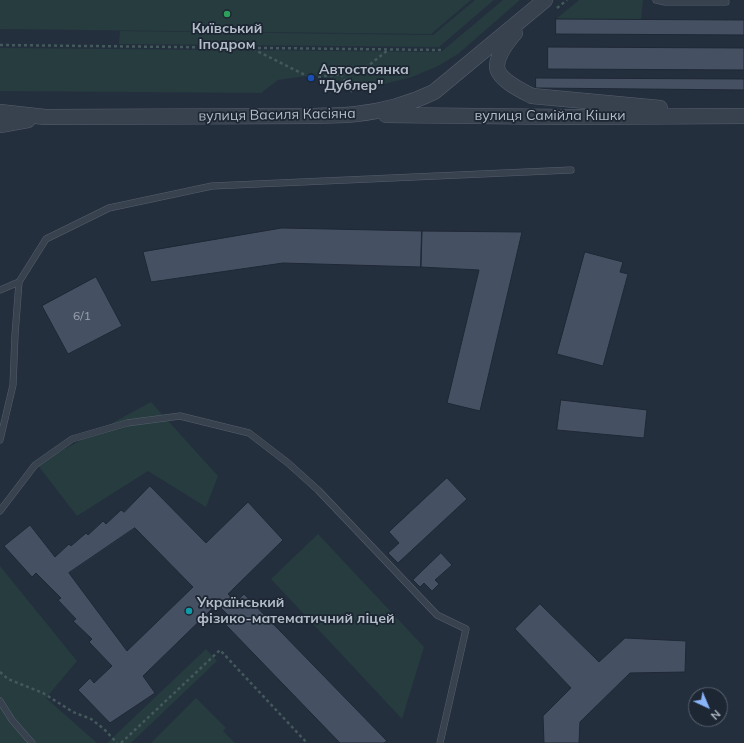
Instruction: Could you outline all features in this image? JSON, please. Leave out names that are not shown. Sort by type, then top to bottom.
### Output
[{"type":"street","name":"вулиця Василя Касіяна","points":[[0,112],[45,117],[355,115],[417,101],[434,92],[545,6]]},
{"type":"street","points":[[545,6],[503,47],[497,66],[500,73],[518,90],[532,96],[739,116]]},
{"type":"street","points":[[434,92],[429,104],[437,116]]},
{"type":"street","name":"вулиця Самійла Кішки","points":[[355,115],[739,116]]},
{"type":"street","name":"вулиця Василя Касіяна","points":[[0,125],[45,117]]},
{"type":"lane","points":[[656,0],[665,2],[726,2]]},
{"type":"lane","points":[[0,440],[13,385],[19,282],[46,239],[108,208],[212,186],[571,170]]},
{"type":"lane","points":[[0,290],[19,282]]},
{"type":"lane","points":[[0,511],[35,465],[72,439],[127,423],[180,416],[249,433],[318,490],[437,615],[466,629],[440,743]]},
{"type":"lane","points":[[0,701],[12,720],[32,743]]},
{"type":"path","points":[[545,6],[567,0]]},
{"type":"path","points":[[0,45],[441,50]]},
{"type":"path","points":[[252,48],[311,78],[341,74],[368,66],[388,50]]},
{"type":"path","points":[[341,74],[353,93]]},
{"type":"path","points":[[120,743],[220,650],[307,743]]},
{"type":"path","points":[[0,672],[8,679],[43,693],[73,712],[91,719],[104,729],[117,743]]},
{"type":"green space","name":"Київський Іподром","points":[[0,0],[471,0],[431,34],[0,29]]},
{"type":"green space","points":[[475,0],[494,0],[439,47],[119,44],[120,31],[433,35]]},
{"type":"green space","points":[[503,0],[520,0],[458,54],[438,66],[412,77],[380,85],[359,85],[313,75],[278,80],[261,93],[0,91],[0,48],[441,52]]},
{"type":"green space","points":[[579,0],[643,0],[641,20],[556,19]]},
{"type":"green space","points":[[151,402],[218,476],[206,507],[148,471],[77,516],[37,464]]},
{"type":"green space","points":[[318,534],[424,647],[402,719],[271,579]]},
{"type":"green space","points":[[0,566],[77,661],[46,698],[97,743],[0,743]]},
{"type":"green space","points":[[206,649],[217,661],[131,743],[107,743]]},
{"type":"green space","points":[[196,698],[226,728],[223,731],[235,743],[151,743]]},
{"type":"building","points":[[556,19],[744,20],[744,35],[556,34]]},
{"type":"building","points":[[548,47],[744,48],[744,70],[548,69]]},
{"type":"building","points":[[536,78],[744,79],[744,90],[536,88]]},
{"type":"building","points":[[282,228],[422,231],[421,267],[283,263],[151,282],[143,252]]},
{"type":"building","points":[[422,231],[522,232],[480,411],[447,403],[479,270],[421,267]]},
{"type":"building","points":[[585,252],[623,262],[620,272],[628,274],[603,366],[557,354]]},
{"type":"building","points":[[96,277],[122,326],[68,354],[42,306]]},
{"type":"building","points":[[561,400],[647,410],[644,438],[557,430]]},
{"type":"building","points":[[447,478],[467,499],[398,563],[388,553],[399,543],[389,532]]},
{"type":"building","name":"Український фізико-математичний ліцей","points":[[150,486],[206,543],[248,502],[283,540],[228,594],[236,602],[244,594],[387,741],[384,743],[340,743],[225,624],[231,618],[217,604],[143,676],[155,693],[110,723],[78,690],[90,678],[94,683],[112,666],[89,642],[92,639],[73,621],[76,619],[58,600],[61,598],[36,573],[32,577],[4,546],[30,525],[55,557],[69,544],[71,546],[86,533],[88,535],[103,521],[106,524],[121,510],[124,512]],"holes":[[[135,528],[193,587],[127,651],[69,573]]]},
{"type":"building","points":[[441,553],[452,565],[435,580],[439,584],[432,591],[424,583],[420,587],[413,580]]},
{"type":"building","points":[[540,604],[599,662],[625,638],[686,641],[685,672],[630,673],[580,722],[579,743],[544,743],[543,716],[571,688],[515,629]]},
{"type":"place","name":"Київський Іподром","points":[[227,14]]},
{"type":"place","name":"Автостоянка \"Дублер\"","points":[[311,78]]},
{"type":"place","name":"Український фізико-математичний ліцей","points":[[189,611]]}]
